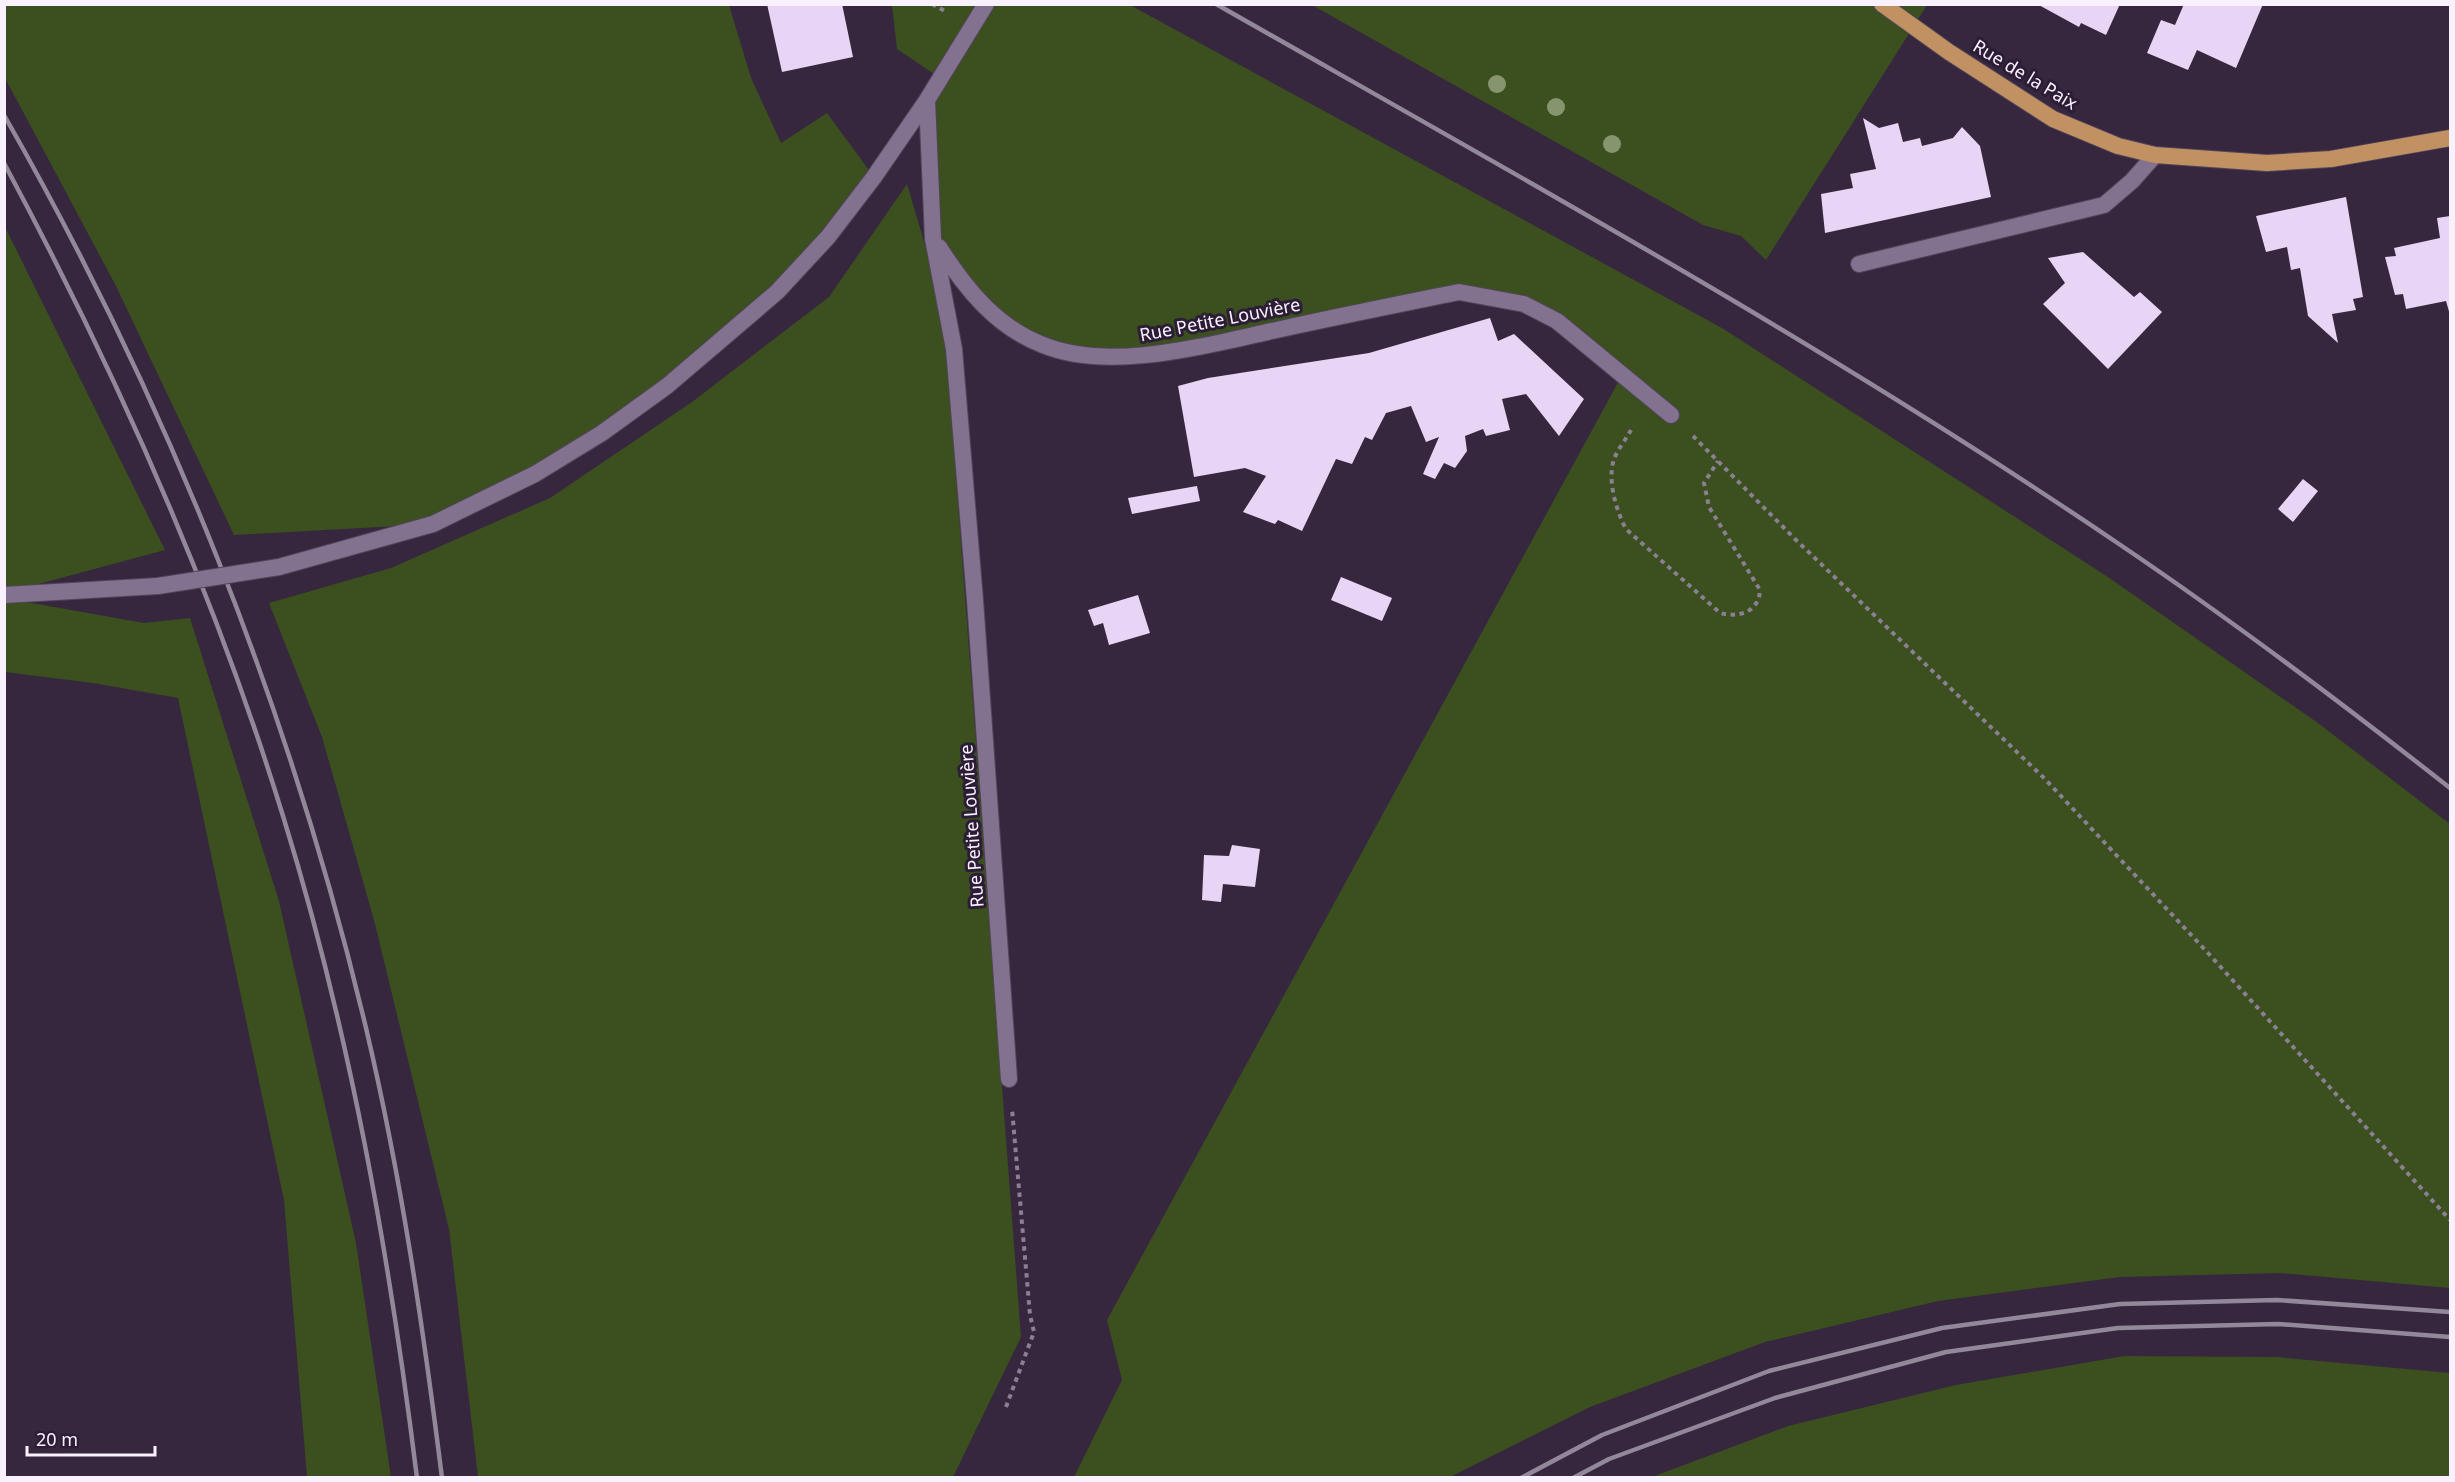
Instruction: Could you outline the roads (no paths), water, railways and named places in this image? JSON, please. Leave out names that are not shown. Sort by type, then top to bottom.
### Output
[{"type":"main road","name":"Rue de la Paix","points":[[1882,4],[1949,52],[2053,119],[2118,146],[2155,155],[2267,163],[2331,159],[2451,138]]},
{"type":"street","points":[[4,595],[158,586],[279,567],[433,524],[535,474],[602,433],[667,386],[777,292],[828,237],[861,194],[927,100],[986,4]]},
{"type":"street","name":"Rue Petite Louvière","points":[[927,100],[933,239],[955,361],[975,600],[1009,1078]]},
{"type":"street","points":[[1859,264],[2104,205],[2132,181],[2155,155]]},
{"type":"street","name":"Rue Petite Louvière","points":[[933,239],[958,278],[993,315],[1044,346],[1099,357],[1156,355],[1459,291],[1524,304],[1557,321],[1671,415]]},
{"type":"railway","points":[[1216,4],[1673,265],[1786,332],[2009,471],[2119,544],[2246,633],[2450,788]]},
{"type":"railway","points":[[4,115],[119,333],[170,445],[218,559],[261,674],[300,791],[335,909],[379,1084],[410,1252],[442,1478]]},
{"type":"railway","points":[[4,163],[85,321],[159,482],[226,647],[283,816],[328,979],[365,1144],[394,1310],[417,1478]]},
{"type":"railway","points":[[1521,1478],[1602,1435],[1769,1371],[1942,1328],[2120,1304],[2277,1300],[2450,1312]]},
{"type":"railway","points":[[1573,1478],[1609,1459],[1775,1398],[1946,1352],[2118,1328],[2278,1324],[2450,1337]]}]
